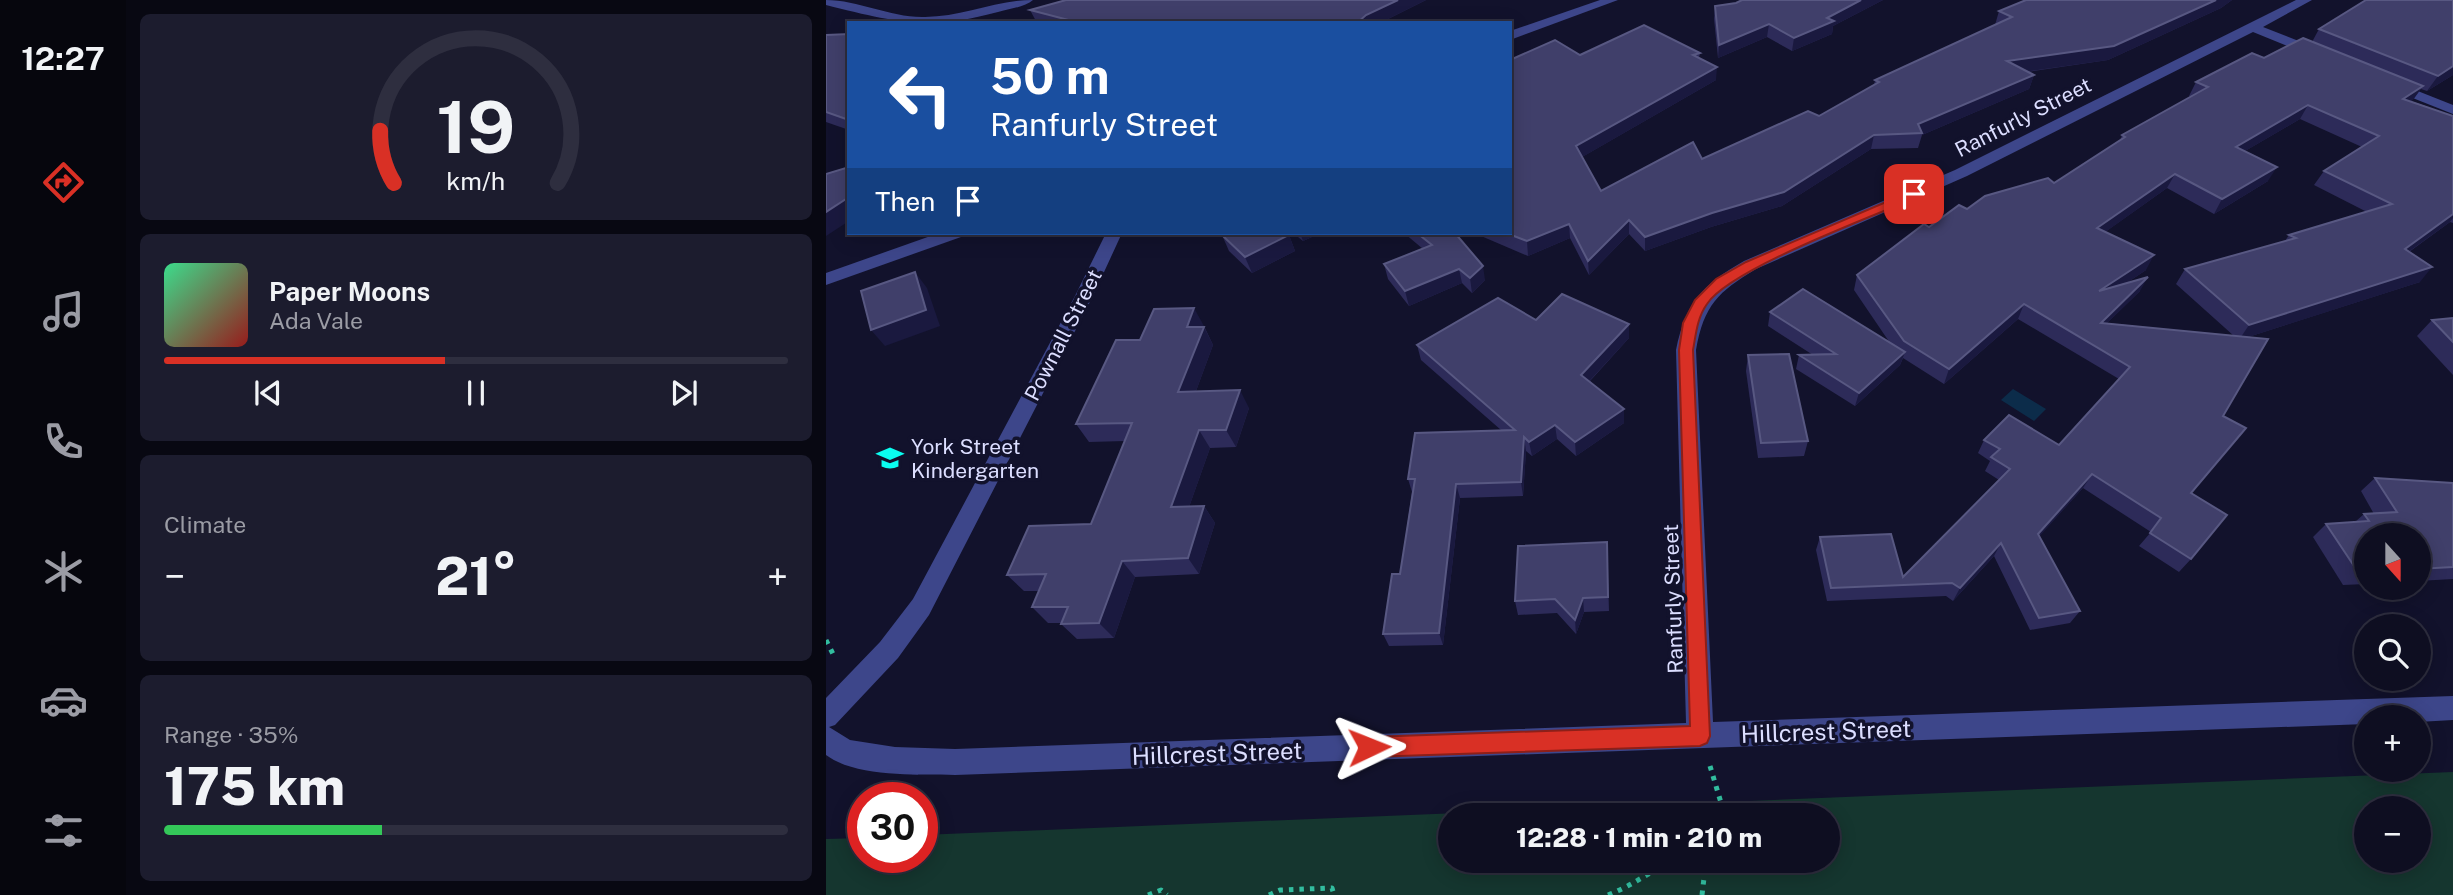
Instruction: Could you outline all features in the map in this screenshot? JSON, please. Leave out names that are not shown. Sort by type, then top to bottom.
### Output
[{"type":"street","points":[[826,1],[899,19],[930,21],[965,17],[1027,0]]},
{"type":"street","points":[[1512,35],[1612,0]]},
{"type":"street","name":"Ranfurly Street","points":[[1700,736],[1686,350],[1690,323],[1702,300],[1721,282],[1750,265],[1961,173],[2306,0]]},
{"type":"street","points":[[2252,26],[2338,62]]},
{"type":"street","points":[[2376,78],[2453,110]]},
{"type":"street","points":[[826,279],[949,235]]},
{"type":"street","name":"Pownall Street","points":[[826,716],[888,650],[921,607],[1084,296],[1113,235]]},
{"type":"street","name":"Hillcrest Street","points":[[826,739],[845,753],[895,760],[955,762],[2453,708]]},
{"type":"path","points":[[826,640],[833,654]]},
{"type":"path","points":[[1700,736],[1721,803]]},
{"type":"path","points":[[1608,895],[1634,885],[1650,873]]},
{"type":"path","points":[[1702,895],[1704,873]]},
{"type":"path","points":[[1269,895],[1280,890],[1332,888],[1334,895]]},
{"type":"path","points":[[1148,895],[1161,890],[1167,895]]},
{"type":"green space","points":[[2453,772],[2453,895],[826,895],[826,839],[847,838],[847,873],[938,873],[938,834],[1438,814],[1438,873],[1840,873],[1840,803],[1700,803],[2354,776],[2354,782],[2431,782],[2431,773]]},
{"type":"water","points":[[2013,389],[2046,409],[2034,421],[2001,400]]},
{"type":"building","points":[[1066,0],[1398,0],[1359,21],[1072,21],[1030,10]]},
{"type":"building","points":[[1742,0],[1861,0],[1827,18],[1834,21],[1794,38],[1769,24],[1719,45],[1715,6]]},
{"type":"building","points":[[2026,0],[2216,0],[2114,46],[2007,61],[2034,75],[1918,124],[1922,133],[1874,135],[1784,192],[1712,213],[1645,237],[1629,220],[1588,261],[1569,224],[1527,241],[1511,235],[1512,59],[1555,40],[1580,55],[1644,25],[1700,53],[1693,55],[1717,67],[1576,146],[1601,191],[1693,142],[1702,159],[1808,111],[1819,116],[1879,82],[1875,80],[2012,17],[1999,11]]},
{"type":"building","points":[[2366,0],[2453,0],[2453,66],[2438,76],[2319,29]]},
{"type":"building","points":[[847,34],[847,119],[826,112],[826,35]]},
{"type":"building","points":[[2303,38],[2423,86],[2403,99],[2453,116],[2453,214],[2405,249],[2432,267],[2249,325],[2185,269],[2296,238],[2289,235],[2392,204],[2324,171],[2379,136],[2308,105],[2236,147],[2277,167],[2222,199],[2175,174],[2097,228],[2154,255],[2099,291],[2148,277],[2101,323],[2268,339],[2223,416],[2246,428],[2191,493],[2227,515],[2191,559],[2150,533],[2161,518],[2092,474],[2038,534],[2080,611],[2039,618],[2001,543],[1960,588],[1952,583],[1831,588],[1820,537],[1891,534],[1903,577],[2010,469],[1991,457],[2000,449],[1984,440],[2009,415],[2059,445],[2130,367],[2024,304],[1949,369],[1904,341],[1857,275],[1924,224],[1929,227],[1959,205],[1967,209],[1985,196],[2048,178],[2054,183],[2125,137],[2122,135],[2208,87],[2196,82],[2252,53],[2264,58]]},
{"type":"building","points":[[847,168],[847,198],[826,212],[826,174]]},
{"type":"building","points":[[1222,235],[1289,235],[1245,257]]},
{"type":"building","points":[[1420,235],[1457,235],[1483,266],[1470,278],[1459,269],[1405,291],[1384,264],[1432,245]]},
{"type":"building","points":[[915,272],[926,310],[871,330],[861,291]]},
{"type":"building","points":[[1803,289],[1905,352],[1859,393],[1799,355],[1836,354],[1770,312]]},
{"type":"building","points":[[1562,294],[1629,324],[1581,375],[1624,409],[1575,442],[1555,425],[1529,442],[1524,437],[1521,482],[1456,484],[1439,633],[1383,634],[1392,574],[1400,574],[1415,479],[1408,479],[1415,433],[1515,430],[1417,345],[1498,298],[1536,320]]},
{"type":"building","points":[[1194,308],[1187,327],[1204,327],[1178,392],[1240,390],[1226,430],[1199,430],[1171,507],[1204,506],[1188,558],[1122,561],[1099,623],[1061,624],[1068,607],[1032,607],[1046,574],[1007,575],[1029,526],[1091,524],[1132,423],[1076,424],[1116,340],[1140,340],[1154,309]]},
{"type":"building","points":[[2453,318],[2453,342],[2432,320]]},
{"type":"building","points":[[1789,354],[1808,441],[1761,443],[1748,355]]},
{"type":"building","points":[[2375,478],[2453,483],[2453,567],[2431,568],[2431,523],[2354,523],[2354,566],[2326,524],[2369,521],[2364,514],[2397,512]]},
{"type":"building","points":[[1607,542],[1608,597],[1583,598],[1575,620],[1555,599],[1515,601],[1518,546]]},
{"type":"place","name":"York Street Kindergarten","points":[[890,458]]},
{"type":"route","points":[[1369,747],[1700,736],[1686,350],[1690,323],[1702,300],[1721,282],[1750,265],[1914,194]]}]
